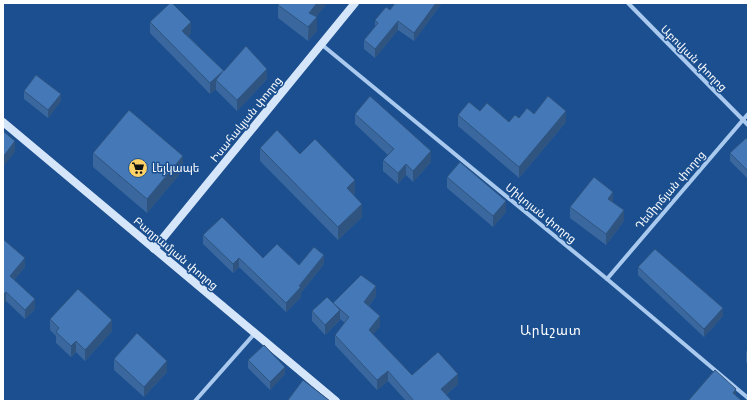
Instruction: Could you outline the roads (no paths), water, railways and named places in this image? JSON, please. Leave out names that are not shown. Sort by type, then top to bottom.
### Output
[{"type":"main road","name":"Իսահակյան փողոց","points":[[154,249],[355,3]]},
{"type":"main road","name":"Բաղրամյան փողոց","points":[[3,122],[336,401]]},
{"type":"street","name":"Աբովյան փողոց","points":[[628,3],[748,125]]},
{"type":"street","name":"Միկոյան փողոց","points":[[321,44],[607,279],[748,398]]},
{"type":"street","name":"Դեմիրճյան փողոց","points":[[607,279],[748,114]]},
{"type":"street","points":[[195,401],[255,333]]},
{"type":"place","name":"Լեյկապե","points":[[138,168]]},
{"type":"district","name":"Արևշատ","points":[[551,330]]}]
